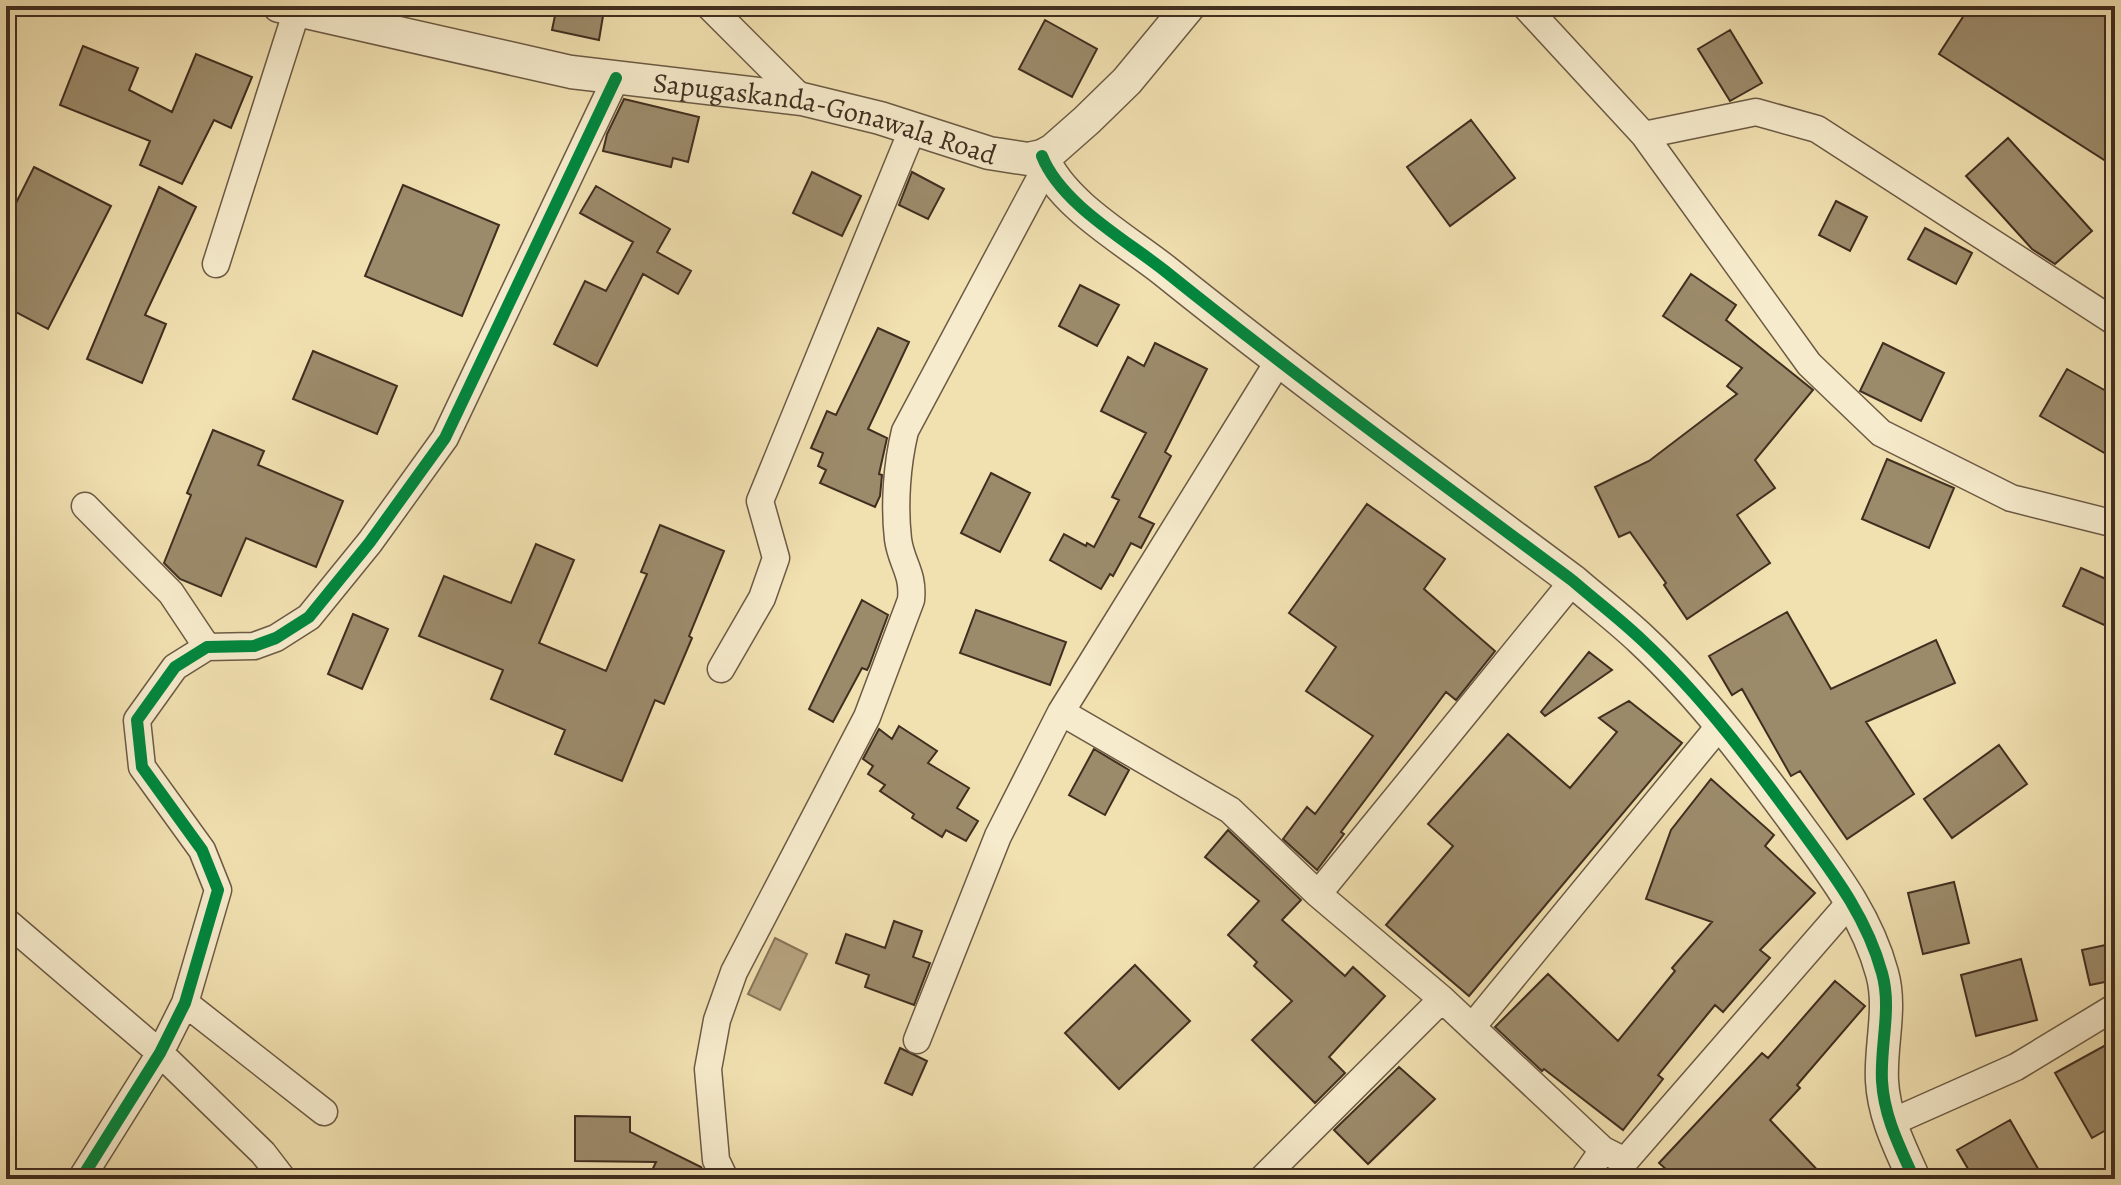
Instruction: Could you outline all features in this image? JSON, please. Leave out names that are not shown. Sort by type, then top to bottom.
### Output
[{"type":"street","points":[[709,6],[802,99]]},
{"type":"street","points":[[725,1179],[716,1160],[708,1069],[717,1020],[734,972],[867,717],[911,600],[913,583],[898,540],[898,459],[905,431],[1044,162],[1127,81],[1189,6]]},
{"type":"street","points":[[1525,6],[1644,135],[1809,364],[1881,433],[2011,498],[2115,524]]},
{"type":"street","points":[[216,264],[288,8]]},
{"type":"street","name":"Sapugaskanda-Gonawala Road","points":[[288,8],[571,72],[802,99],[913,128],[1006,157],[1044,162]]},
{"type":"street","points":[[81,1179],[160,1053],[185,1003],[218,890],[202,850],[142,767],[137,720],[175,667],[207,647],[254,646],[276,638],[309,617],[370,542],[445,438],[616,78]]},
{"type":"street","points":[[1644,135],[1756,112],[1817,129],[2115,322]]},
{"type":"street","points":[[721,669],[762,598],[776,558],[760,501],[913,128]]},
{"type":"street","points":[[1044,162],[1085,211],[1278,362],[1573,581],[1643,641],[1721,724],[1751,760],[1852,900],[1876,950],[1886,994],[1882,1081],[1890,1123],[1914,1179]]},
{"type":"street","points":[[917,1040],[998,836],[1061,712],[1278,362]]},
{"type":"street","points":[[85,506],[171,593],[207,647]]},
{"type":"street","points":[[1318,894],[1573,581]]},
{"type":"street","points":[[1061,712],[1230,810],[1318,894],[1442,999],[1603,1150],[1625,1161],[1852,900]]},
{"type":"street","points":[[1472,1027],[1721,724]]},
{"type":"street","points":[[6,921],[160,1053],[263,1153],[283,1179]]},
{"type":"street","points":[[1262,1179],[1442,999]]},
{"type":"street","points":[[185,1003],[324,1112]]},
{"type":"street","points":[[1890,1123],[2016,1067],[2115,1007]]},
{"type":"street","points":[[1583,1179],[1603,1150]]},
{"type":"shaded area","points":[[775,938],[807,954],[780,1010],[748,994]]},
{"type":"building","points":[[557,6],[604,10],[599,40],[552,30]]},
{"type":"building","points":[[1970,6],[2115,6],[2115,167],[1939,54]]},
{"type":"building","points":[[1045,20],[1097,49],[1072,97],[1019,69]]},
{"type":"building","points":[[1730,30],[1762,83],[1730,101],[1698,49]]},
{"type":"building","points":[[83,46],[138,68],[129,90],[172,112],[196,54],[252,77],[231,128],[214,120],[182,184],[140,165],[150,141],[60,105]]},
{"type":"building","points":[[624,99],[699,117],[688,162],[673,158],[671,167],[603,151],[607,134]]},
{"type":"building","points":[[1471,120],[1515,178],[1450,226],[1407,167]]},
{"type":"building","points":[[2008,138],[2092,231],[2055,264],[2032,249],[1966,176]]},
{"type":"building","points":[[34,167],[111,206],[48,329],[6,307],[6,223]]},
{"type":"building","points":[[812,172],[861,196],[842,236],[793,213]]},
{"type":"building","points":[[912,172],[944,189],[928,219],[899,205]]},
{"type":"building","points":[[403,185],[499,225],[462,316],[365,276]]},
{"type":"building","points":[[596,186],[670,229],[657,252],[691,271],[678,294],[643,274],[597,366],[554,344],[585,281],[606,291],[633,242],[580,213]]},
{"type":"building","points":[[159,187],[196,207],[145,315],[166,324],[142,383],[87,359]]},
{"type":"building","points":[[1836,201],[1867,217],[1850,251],[1819,235]]},
{"type":"building","points":[[1925,228],[1972,253],[1956,284],[1908,259]]},
{"type":"building","points":[[1691,274],[1736,305],[1726,320],[1813,390],[1755,460],[1775,488],[1737,515],[1770,563],[1687,619],[1630,532],[1619,537],[1595,487],[1649,461],[1737,394],[1727,386],[1742,368],[1663,316]]},
{"type":"building","points":[[1080,285],[1119,305],[1097,346],[1059,326]]},
{"type":"building","points":[[878,328],[909,342],[868,429],[887,438],[879,474],[882,475],[880,496],[875,507],[820,483],[826,470],[818,466],[823,453],[811,448],[827,411],[836,415]]},
{"type":"building","points":[[1155,343],[1207,369],[1165,452],[1171,456],[1139,517],[1154,524],[1141,548],[1131,543],[1113,576],[1110,574],[1101,589],[1050,560],[1064,534],[1094,547],[1119,500],[1112,497],[1146,433],[1101,411],[1128,357],[1144,366]]},
{"type":"building","points":[[1883,343],[1944,373],[1921,421],[1860,391]]},
{"type":"building","points":[[313,351],[397,386],[377,434],[293,399]]},
{"type":"building","points":[[2067,369],[2115,396],[2115,459],[2040,416]]},
{"type":"building","points":[[213,430],[264,451],[258,465],[343,501],[316,567],[246,538],[221,596],[180,579],[164,563],[191,495],[187,493]]},
{"type":"building","points":[[1887,459],[1954,488],[1929,548],[1862,519]]},
{"type":"building","points":[[991,473],[1030,493],[1000,552],[961,533]]},
{"type":"building","points":[[1367,504],[1445,559],[1424,589],[1495,651],[1456,700],[1446,692],[1341,832],[1344,834],[1317,870],[1283,839],[1307,807],[1315,814],[1373,736],[1306,691],[1336,647],[1289,613]]},
{"type":"building","points":[[660,525],[724,551],[664,704],[655,700],[622,781],[555,754],[565,730],[491,699],[503,670],[419,636],[444,576],[511,603],[536,544],[574,560],[539,643],[606,671],[647,574],[641,572]]},
{"type":"building","points":[[2081,568],[2115,583],[2115,630],[2063,606]]},
{"type":"building","points":[[862,600],[888,615],[867,670],[862,668],[833,722],[809,709]]},
{"type":"building","points":[[976,610],[1066,642],[1050,685],[960,653]]},
{"type":"building","points":[[1787,612],[1831,689],[1936,640],[1955,683],[1866,722],[1914,794],[1847,839],[1800,771],[1791,776],[1742,689],[1732,695],[1709,656]]},
{"type":"building","points":[[353,614],[388,629],[362,689],[328,674]]},
{"type":"building","points":[[1589,652],[1612,670],[1545,716],[1541,712]]},
{"type":"building","points":[[1629,701],[1682,743],[1469,996],[1386,925],[1453,846],[1428,824],[1508,734],[1570,788],[1617,732],[1599,718]]},
{"type":"building","points":[[899,726],[937,751],[928,763],[969,788],[957,808],[978,821],[966,841],[946,830],[942,837],[912,818],[914,814],[880,791],[885,785],[868,774],[873,766],[863,759],[879,729],[892,739]]},
{"type":"building","points":[[1999,745],[2027,784],[1952,838],[1924,799]]},
{"type":"building","points":[[1094,749],[1129,770],[1105,815],[1069,795]]},
{"type":"building","points":[[1711,779],[1774,835],[1765,846],[1815,893],[1760,950],[1770,958],[1723,1012],[1715,1005],[1658,1075],[1663,1079],[1623,1130],[1544,1069],[1542,1071],[1495,1027],[1548,974],[1618,1041],[1675,971],[1672,968],[1712,922],[1646,899],[1671,830]]},
{"type":"building","points":[[1228,830],[1301,900],[1282,920],[1345,976],[1353,967],[1385,996],[1329,1057],[1345,1073],[1315,1103],[1252,1040],[1292,1001],[1254,966],[1257,962],[1228,935],[1259,901],[1205,857]]},
{"type":"building","points":[[1954,882],[1969,943],[1923,954],[1908,893]]},
{"type":"building","points":[[894,921],[922,931],[913,957],[930,963],[914,1005],[865,987],[869,975],[836,963],[846,934],[885,948]]},
{"type":"building","points":[[2115,943],[2115,980],[2090,985],[2082,950]]},
{"type":"building","points":[[2021,959],[2037,1020],[1976,1036],[1961,975]]},
{"type":"building","points":[[1135,965],[1190,1021],[1119,1089],[1065,1033]]},
{"type":"building","points":[[1835,981],[1865,1006],[1797,1085],[1800,1088],[1770,1120],[1826,1179],[1677,1179],[1659,1163],[1762,1053],[1768,1058]]},
{"type":"building","points":[[2115,1040],[2115,1125],[2092,1138],[2055,1073]]},
{"type":"building","points":[[900,1048],[927,1061],[912,1095],[885,1083]]},
{"type":"building","points":[[1399,1067],[1435,1099],[1368,1164],[1334,1130]]},
{"type":"building","points":[[575,1116],[630,1117],[630,1132],[701,1167],[707,1179],[648,1179],[656,1162],[575,1161]]},
{"type":"building","points":[[2010,1120],[2044,1179],[1974,1179],[1957,1150]]},
{"type":"cycle path","points":[[81,1179],[160,1053],[185,1003],[218,890],[202,850],[142,767],[137,720],[175,667],[207,647],[254,646],[276,638],[309,617],[370,542],[445,438],[616,78]]},
{"type":"cycle path","points":[[1042,156],[1064,190],[1096,220],[1573,581],[1642,640],[1707,708],[1826,864],[1868,934],[1885,986],[1883,1094],[1894,1132],[1914,1179]]}]
